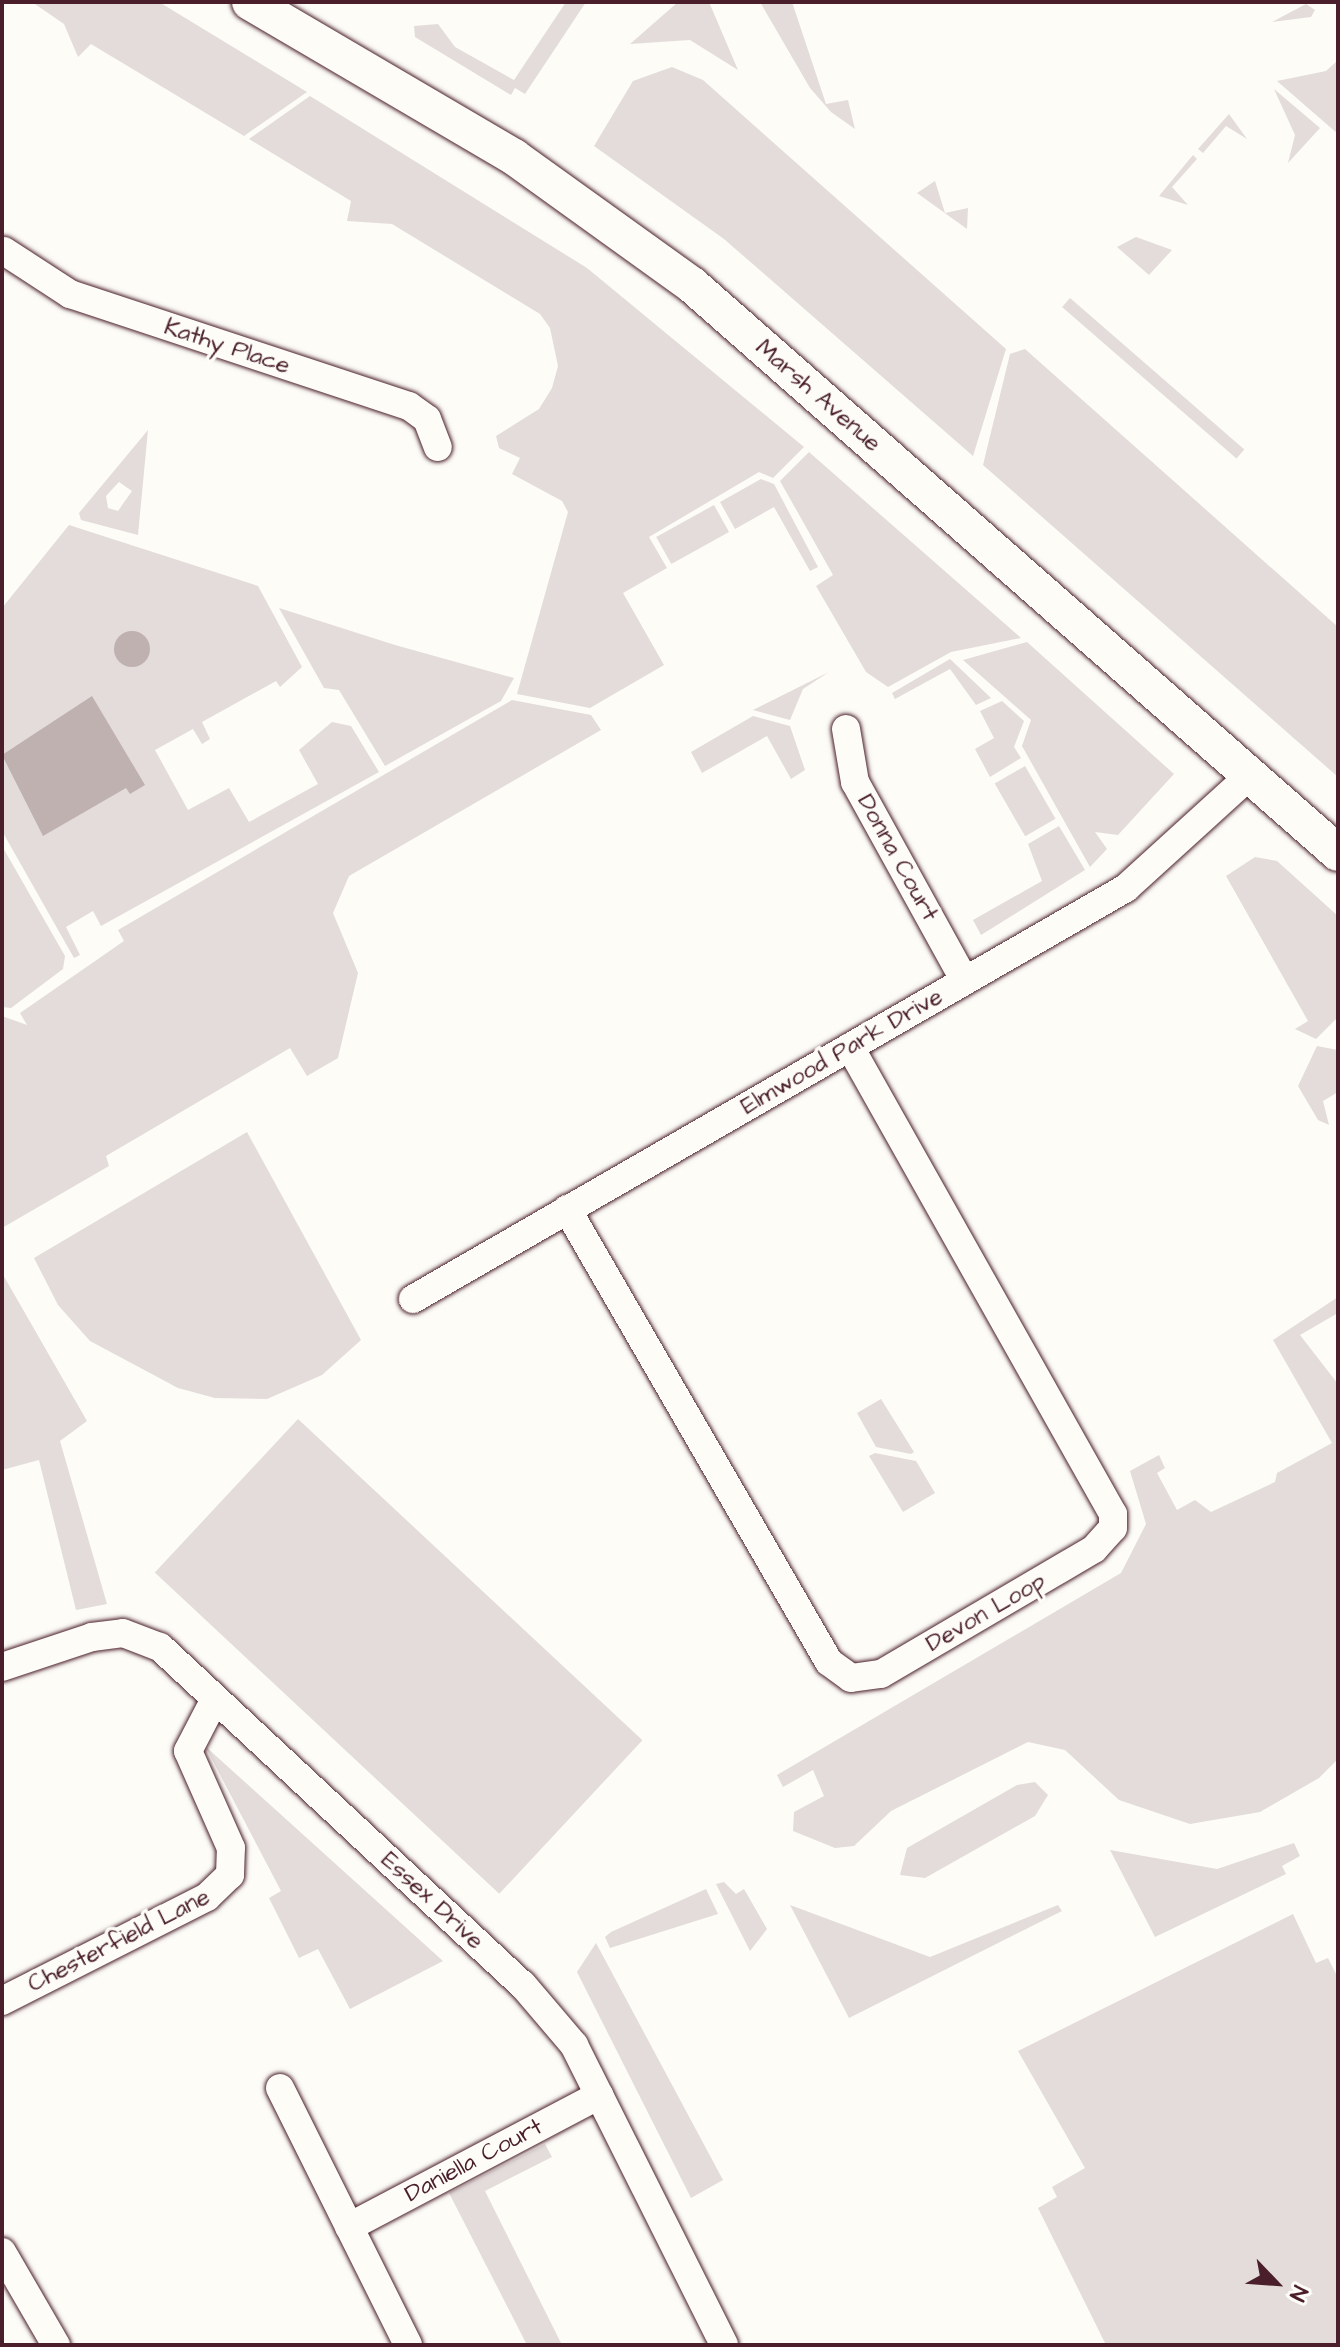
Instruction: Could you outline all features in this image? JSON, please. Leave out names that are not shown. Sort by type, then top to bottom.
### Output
[{"type":"street","name":"Marsh Avenue","points":[[250,2],[514,157],[670,268],[1338,853]]},
{"type":"street","name":"Kathy Place","points":[[3,250],[70,294],[409,406],[427,419],[438,447]]},
{"type":"street","name":"Donna Court","points":[[846,729],[855,782],[965,981]]},
{"type":"street","name":"Elmwood Park Drive","points":[[413,1299],[1126,888],[1249,776]]},
{"type":"street","name":"Devon Loop","points":[[567,1209],[829,1662],[851,1678],[881,1674],[1094,1549],[1113,1528],[1113,1514],[850,1047]]},
{"type":"street","name":"Essex Drive","points":[[2,1667],[123,1633],[160,1647],[523,1985],[574,2045],[724,2345]]},
{"type":"street","name":"Chesterfield Lane","points":[[2,2001],[207,1897],[230,1875],[231,1848],[188,1751],[215,1699]]},
{"type":"street","points":[[280,2088],[408,2345]]},
{"type":"street","name":"Daniella Court","points":[[349,2227],[599,2095]]},
{"type":"street","points":[[2,2252],[56,2345]]},
{"type":"shaded area","points":[[32,2],[159,2],[307,92],[244,136],[91,44],[78,57],[64,24]]},
{"type":"shaded area","points":[[566,2],[586,2],[525,94],[515,88],[511,95],[415,37],[414,26],[438,24],[455,47],[514,80]]},
{"type":"shaded area","points":[[678,2],[709,2],[738,70],[690,40],[630,44]]},
{"type":"shaded area","points":[[760,2],[792,2],[826,104],[848,100],[855,129],[831,112],[810,88]]},
{"type":"shaded area","points":[[1306,4],[1315,10],[1311,17],[1272,22]]},
{"type":"shaded area","points":[[1338,60],[1338,134],[1277,81],[1326,71]]},
{"type":"shaded area","points":[[672,67],[703,80],[1006,349],[973,456],[724,239],[594,146],[633,81]]},
{"type":"shaded area","points":[[1274,89],[1320,128],[1288,163],[1295,135]]},
{"type":"shaded area","points":[[310,96],[587,268],[804,447],[773,478],[759,472],[649,537],[667,568],[623,593],[664,665],[590,708],[517,694],[568,512],[562,501],[512,474],[520,458],[499,448],[496,436],[539,409],[552,388],[558,366],[550,328],[540,314],[392,224],[347,221],[351,201],[249,139]]},
{"type":"shaded area","points":[[1229,114],[1247,139],[1226,126],[1203,153],[1198,149]]},
{"type":"shaded area","points":[[1193,155],[1197,159],[1172,187],[1188,205],[1159,196]]},
{"type":"shaded area","points":[[935,181],[945,213],[968,208],[967,229],[917,193]]},
{"type":"shaded area","points":[[1136,237],[1172,250],[1149,275],[1117,247]]},
{"type":"shaded area","points":[[1070,298],[1244,450],[1236,459],[1062,307]]},
{"type":"shaded area","points":[[1025,349],[1338,627],[1338,777],[983,465],[1010,354]]},
{"type":"shaded area","points":[[148,430],[138,535],[81,520],[79,513]],"holes":[[[119,482],[132,491],[118,511],[108,508],[106,496]]]},
{"type":"shaded area","points":[[809,452],[1021,638],[951,652],[888,687],[866,672],[816,586],[833,575],[780,481]]},
{"type":"shaded area","points":[[761,479],[774,484],[818,567],[810,571],[774,507],[735,529],[720,502]]},
{"type":"shaded area","points":[[714,505],[729,532],[671,564],[656,537]]},
{"type":"shaded area","points":[[69,525],[258,586],[302,667],[280,687],[276,681],[202,722],[210,739],[202,744],[193,729],[155,750],[188,810],[229,788],[249,822],[318,784],[299,750],[332,722],[351,726],[379,772],[101,926],[93,911],[66,927],[80,955],[74,958],[2,831],[2,608]]},
{"type":"shaded area","points":[[279,608],[514,678],[501,701],[385,766],[339,690],[324,688]]},
{"type":"shaded area","points":[[132,631],[145,636],[150,649],[145,662],[132,667],[119,662],[114,649],[119,636]]},
{"type":"shaded area","points":[[1027,642],[1174,774],[1118,835],[1095,832],[1107,849],[1090,867],[1022,746],[1031,720],[963,660]]},
{"type":"shaded area","points":[[950,659],[991,698],[976,705],[950,669],[895,699],[892,693]]},
{"type":"shaded area","points":[[829,672],[803,689],[790,720],[753,710]]},
{"type":"shaded area","points":[[92,696],[145,785],[130,794],[126,788],[43,836],[2,755]]},
{"type":"shaded area","points":[[512,700],[591,715],[601,730],[349,876],[333,913],[358,973],[338,1058],[307,1076],[290,1048],[106,1156],[109,1166],[2,1228],[2,1016],[27,1025],[20,1013],[124,941],[118,930]]},
{"type":"shaded area","points":[[1002,701],[1024,721],[1014,747],[1021,758],[990,777],[975,749],[994,738],[980,711]]},
{"type":"shaded area","points":[[753,716],[790,726],[805,770],[791,779],[767,736],[702,773],[691,752]]},
{"type":"shaded area","points":[[1025,766],[1056,819],[1025,836],[995,784]]},
{"type":"shaded area","points":[[1059,826],[1085,870],[981,935],[973,920],[1042,881],[1028,844]]},
{"type":"shaded area","points":[[2,846],[65,956],[63,969],[11,1008],[2,1007]]},
{"type":"shaded area","points":[[1255,857],[1277,861],[1338,916],[1338,1017],[1316,1039],[1295,1029],[1308,1021],[1226,876]]},
{"type":"shaded area","points":[[1317,1046],[1338,1050],[1338,1092],[1323,1101],[1329,1125],[1318,1120],[1298,1086]]},
{"type":"shaded area","points":[[247,1132],[361,1340],[322,1375],[267,1399],[215,1398],[178,1388],[90,1341],[58,1305],[34,1258]]},
{"type":"shaded area","points":[[2,1273],[87,1421],[60,1441],[107,1604],[76,1610],[39,1460],[2,1470]]},
{"type":"shaded area","points":[[1338,1297],[1338,1313],[1300,1335],[1338,1384],[1338,1759],[1319,1778],[1260,1812],[1190,1824],[1119,1800],[1065,1750],[1028,1742],[891,1811],[854,1846],[835,1848],[793,1831],[794,1812],[824,1796],[813,1770],[783,1787],[777,1775],[1121,1573],[1146,1524],[1130,1471],[1159,1455],[1165,1468],[1157,1473],[1177,1510],[1195,1500],[1211,1512],[1275,1482],[1277,1473],[1332,1443],[1273,1340]]},
{"type":"shaded area","points":[[881,1399],[914,1452],[911,1454],[876,1447],[857,1413]]},
{"type":"shaded area","points":[[298,1419],[642,1740],[499,1894],[155,1573]]},
{"type":"shaded area","points":[[875,1453],[916,1461],[935,1493],[903,1512],[869,1456]]},
{"type":"shaded area","points":[[205,1746],[443,1961],[350,2009],[318,1949],[299,1958],[269,1898],[281,1891]]},
{"type":"shaded area","points":[[1035,1782],[1048,1795],[1035,1816],[925,1878],[900,1875],[907,1848],[1017,1785]]},
{"type":"shaded area","points":[[1294,1843],[1300,1856],[1282,1866],[1286,1874],[1155,1937],[1110,1850],[1217,1869]]},
{"type":"shaded area","points":[[724,1882],[736,1894],[744,1889],[767,1929],[750,1951],[716,1884]]},
{"type":"shaded area","points":[[706,1889],[718,1914],[610,1948],[605,1937],[611,1932]]},
{"type":"shaded area","points":[[790,1905],[930,1957],[1058,1905],[1062,1911],[849,2018]]},
{"type":"shaded area","points":[[1293,1914],[1316,1963],[1328,1958],[1338,1978],[1338,2345],[1106,2345],[1038,2208],[1057,2197],[1052,2187],[1085,2168],[1018,2051]]},
{"type":"shaded area","points":[[596,1943],[723,2180],[691,2198],[577,1972]]},
{"type":"shaded area","points":[[545,2144],[552,2157],[485,2191],[562,2345],[527,2345],[449,2193]]}]
